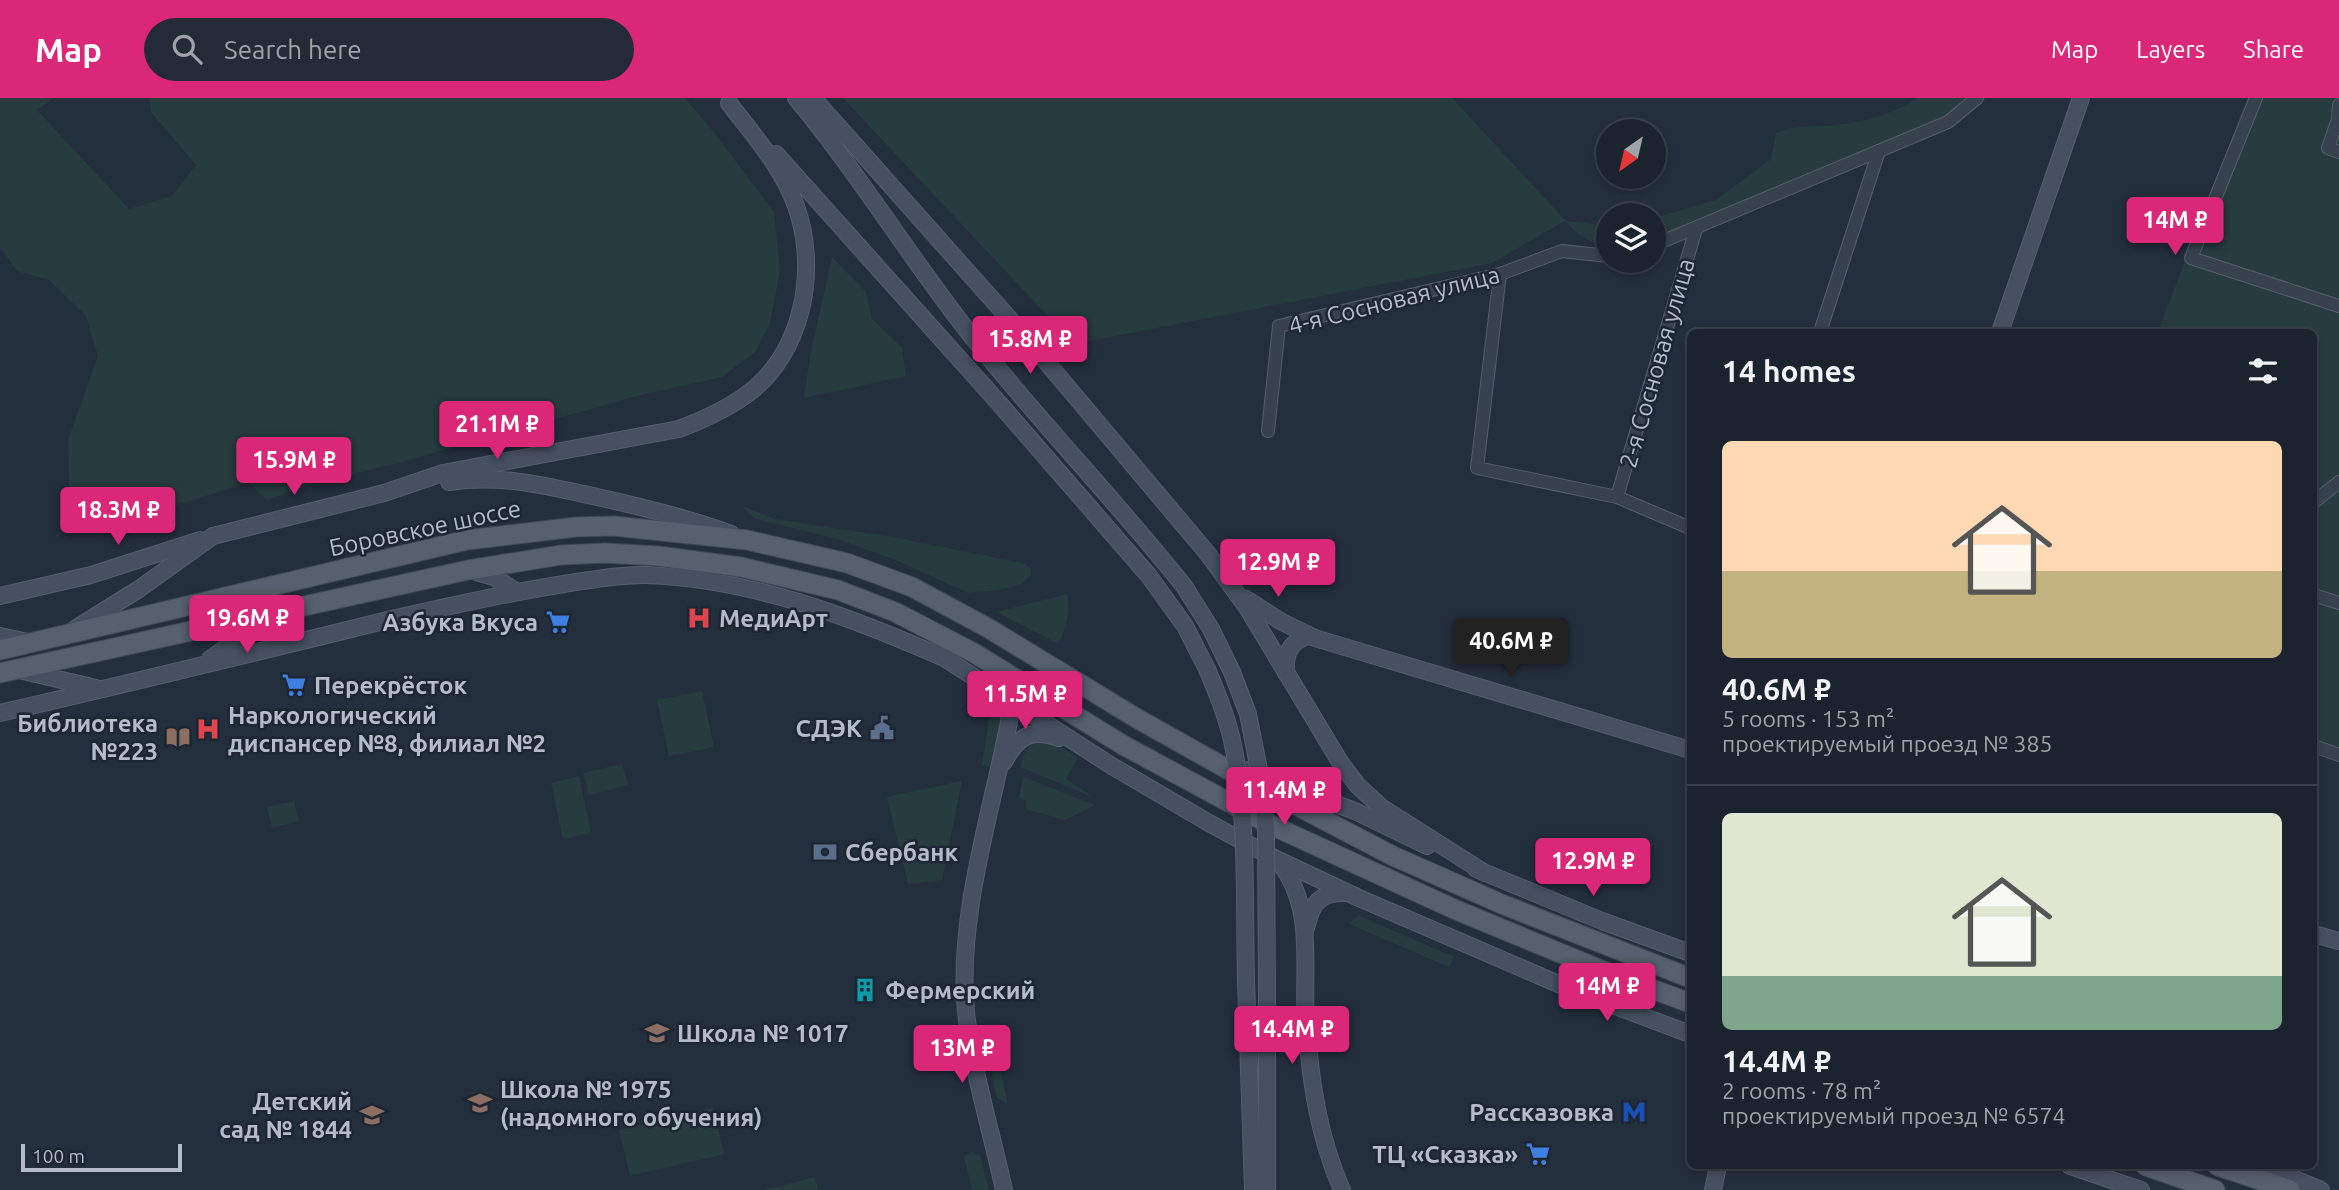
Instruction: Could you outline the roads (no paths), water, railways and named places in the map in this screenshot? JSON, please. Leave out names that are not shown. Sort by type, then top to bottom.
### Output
[{"type":"main road","points":[[796,98],[856,175],[933,286],[974,339],[1184,586],[1211,629],[1232,672],[1248,714],[1263,789],[1266,834],[1267,1190]]},
{"type":"main road","points":[[813,98],[1031,343],[1168,504],[1248,609],[1340,762],[1358,786],[1381,807],[1485,873]]},
{"type":"main road","points":[[2001,329],[2081,98]]},
{"type":"main road","points":[[0,596],[91,575],[213,536],[384,493],[443,474],[679,429],[716,414],[748,394],[772,369],[791,339],[802,304],[807,270],[805,241],[796,205],[780,173],[727,101]]},
{"type":"main road","points":[[727,101],[820,201],[1099,516],[1149,576],[1185,626],[1208,669],[1234,748],[1239,782],[1253,1190]]},
{"type":"main road","points":[[384,493],[466,480],[500,479],[539,484],[694,520],[747,540]]},
{"type":"main road","name":"Боровское шоссе","points":[[0,650],[467,540],[538,530],[594,526],[647,528],[747,540],[847,563],[912,587],[988,628],[1138,719],[1282,799],[1393,856],[1504,905],[1687,977]]},
{"type":"main road","points":[[60,637],[103,613],[213,536]]},
{"type":"main road","name":"Боровское шоссе","points":[[8,672],[468,570],[561,555],[645,555],[741,567],[838,590],[895,612],[946,637],[1123,745],[1269,824],[1392,882],[1606,972],[1687,1002]]},
{"type":"main road","points":[[468,570],[494,577],[517,592]]},
{"type":"main road","points":[[0,713],[517,592],[626,575],[669,576],[721,583],[782,596],[890,633],[942,657]]},
{"type":"main road","points":[[1228,582],[1259,609],[1310,636],[1687,749]]},
{"type":"main road","points":[[838,590],[894,622],[942,657],[1079,745],[1187,811],[1276,859],[1346,893],[1570,989],[1687,1033]]},
{"type":"main road","points":[[196,666],[220,653],[253,626],[279,611]]},
{"type":"main road","points":[[0,636],[34,643]]},
{"type":"main road","points":[[1286,673],[1285,661],[1292,644],[1298,639],[1310,636]]},
{"type":"main road","points":[[8,672],[103,689]]},
{"type":"main road","points":[[990,686],[1008,703],[1010,710],[1000,770],[975,882],[970,919],[966,1010],[1004,1190]]},
{"type":"main road","points":[[1138,719],[1244,769],[1357,813],[1485,873],[1602,921],[1687,952]]},
{"type":"main road","points":[[1000,770],[1019,741],[1032,734],[1049,735],[1079,745]]},
{"type":"main road","points":[[1276,859],[1292,878],[1301,902],[1305,930],[1306,1021],[1316,1114],[1342,1190]]},
{"type":"main road","points":[[1305,930],[1317,901],[1334,892],[1346,893]]},
{"type":"main road","points":[[2317,935],[2339,941]]},
{"type":"main road","points":[[1657,1023],[1673,1025],[1687,1020]]},
{"type":"main road","points":[[1713,1190],[1717,1169]]},
{"type":"main road","points":[[2079,1169],[2141,1190]]},
{"type":"main road","points":[[2155,1169],[2215,1190]]},
{"type":"main road","points":[[2227,1169],[2290,1190]]},
{"type":"main road","points":[[2271,1169],[2321,1190]]},
{"type":"street","points":[[1666,240],[1948,122],[1977,98]]},
{"type":"street","points":[[2256,98],[2191,258],[2339,306]]},
{"type":"street","points":[[2335,98],[2339,104],[2338,119],[2328,149],[2339,152]]},
{"type":"street","points":[[1821,329],[1879,151]]},
{"type":"street","name":"2-я Сосновая улица","points":[[1617,497],[1696,229]]},
{"type":"street","name":"4-я Сосновая улица","points":[[1268,431],[1279,326],[1500,274],[1562,251],[1596,255]]},
{"type":"street","points":[[1500,274],[1477,468],[1617,497],[1687,527]]},
{"type":"street","points":[[2317,500],[2339,482]]},
{"type":"street","points":[[2317,596],[2339,603]]},
{"type":"street","points":[[2317,747],[2339,755]]},
{"type":"place","name":"МедиАрт","points":[[699,618]]},
{"type":"place","name":"Азбука Вкуса","points":[[558,622]]},
{"type":"place","name":"Перекрёсток","points":[[294,685]]},
{"type":"place","name":"СДЭК","points":[[882,728]]},
{"type":"place","name":"Наркологический диспансер №8, филиал №2","points":[[208,729]]},
{"type":"place","name":"Библиотека №223","points":[[178,737]]},
{"type":"place","name":"Сбербанк","points":[[825,852]]},
{"type":"place","name":"Фермерский","points":[[865,990]]},
{"type":"place","name":"Школа № 1017","points":[[657,1033]]},
{"type":"place","name":"Школа № 1975 (надомного обучения)","points":[[480,1103]]},
{"type":"place","name":"Рассказовка","points":[[1634,1112]]},
{"type":"place","name":"Детский сад № 1844","points":[[372,1115]]},
{"type":"place","name":"ТЦ «Сказка»","points":[[1538,1154]]}]
